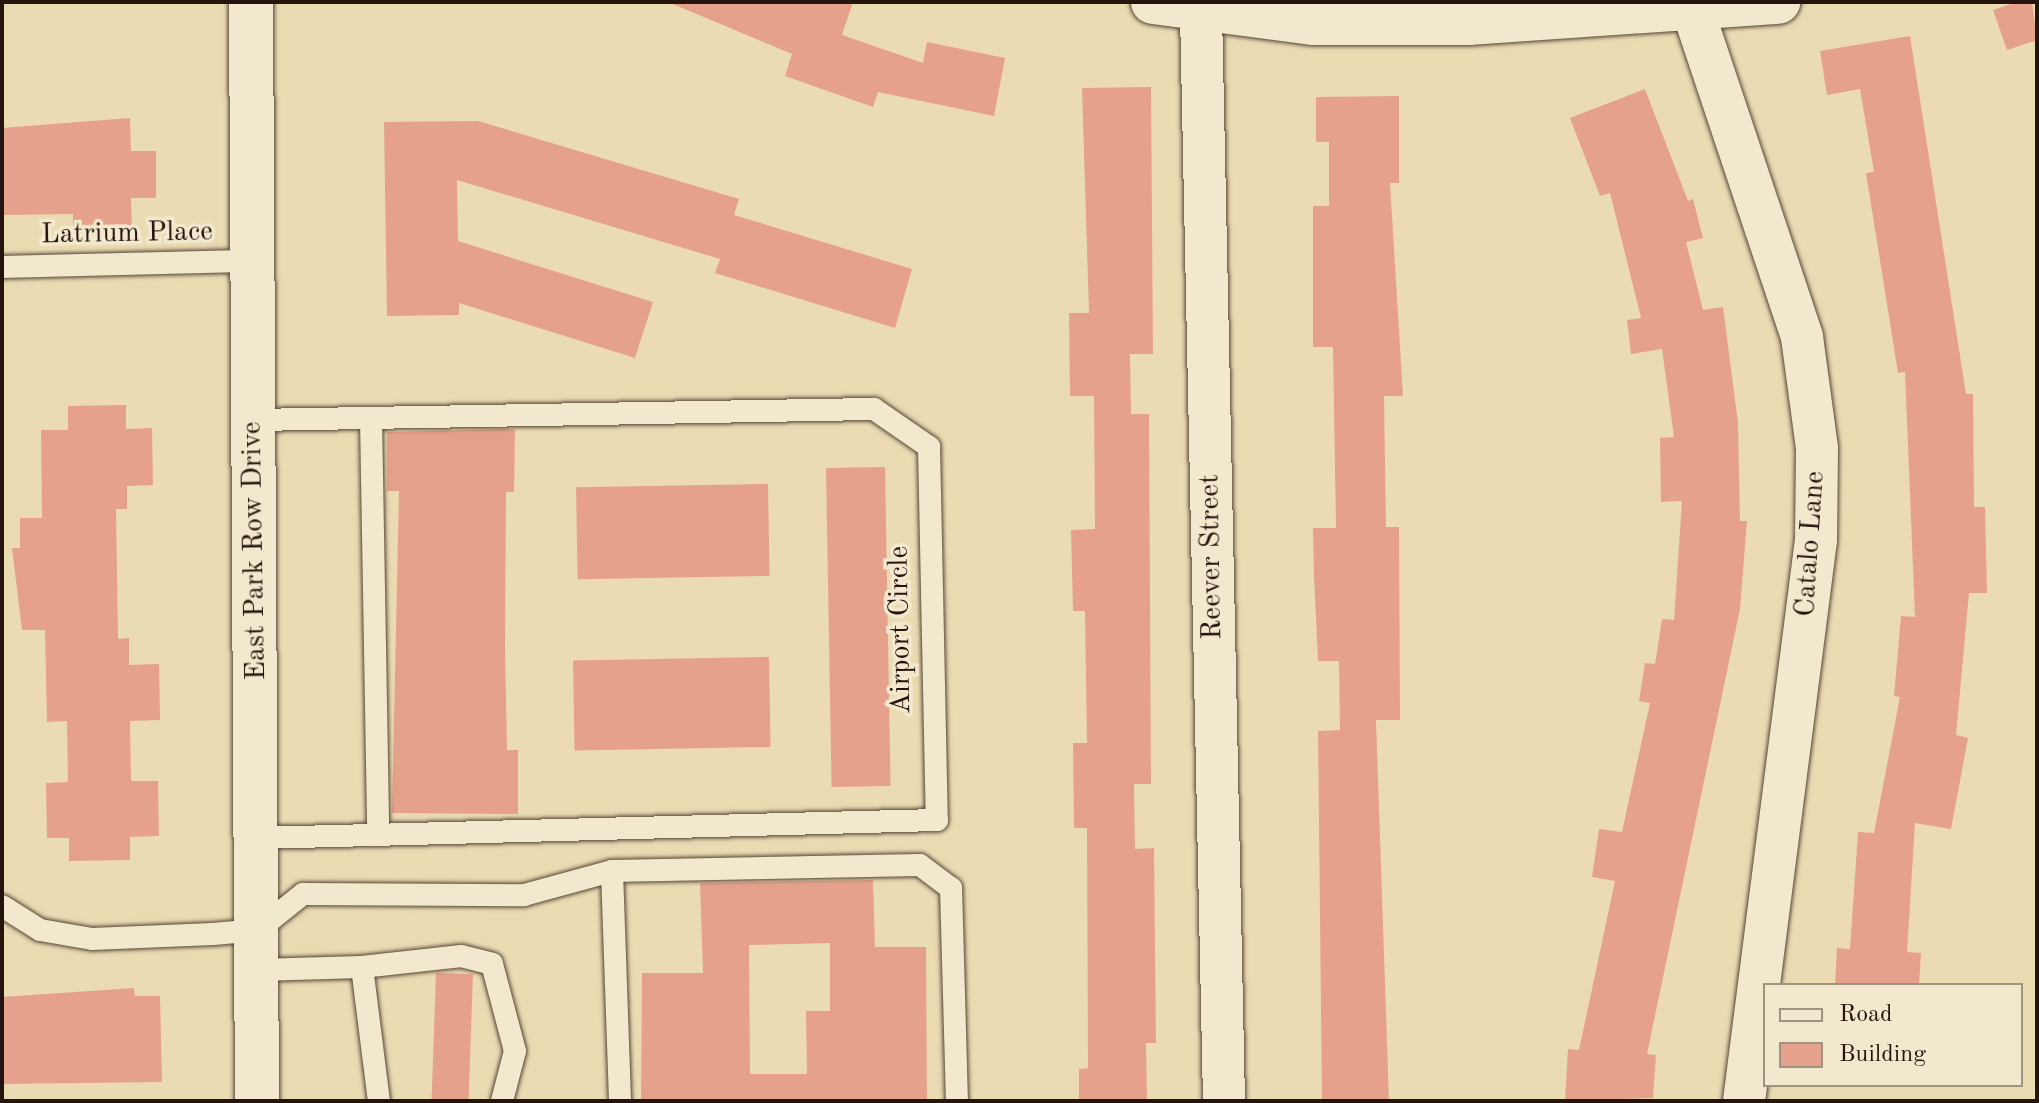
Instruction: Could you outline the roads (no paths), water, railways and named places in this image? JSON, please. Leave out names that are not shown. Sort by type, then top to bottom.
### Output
[{"type":"main road","name":"East Park Row Drive","points":[[251,2],[257,1101]]},
{"type":"main road","points":[[1153,2],[1201,12],[1313,23],[1468,23],[1691,4],[1778,2]]},
{"type":"street","name":"Catalo Lane","points":[[1691,4],[1802,337],[1817,448],[1816,540],[1744,1101]]},
{"type":"street","name":"Reever Street","points":[[1201,12],[1224,1101]]},
{"type":"lane","name":"Latrium Place","points":[[2,267],[253,261]]},
{"type":"lane","name":"Airport Circle","points":[[254,420],[874,409],[929,447],[937,820],[257,838]]},
{"type":"lane","points":[[371,418],[378,835]]},
{"type":"lane","points":[[258,950],[303,894],[524,895],[612,871],[920,865],[934,871],[951,888],[957,1101]]},
{"type":"lane","points":[[612,871],[620,1101]]},
{"type":"lane","points":[[2,906],[40,930],[92,939],[258,950],[362,967],[461,956],[492,964],[515,1051],[502,1101]]},
{"type":"lane","points":[[362,967],[379,1101]]}]
